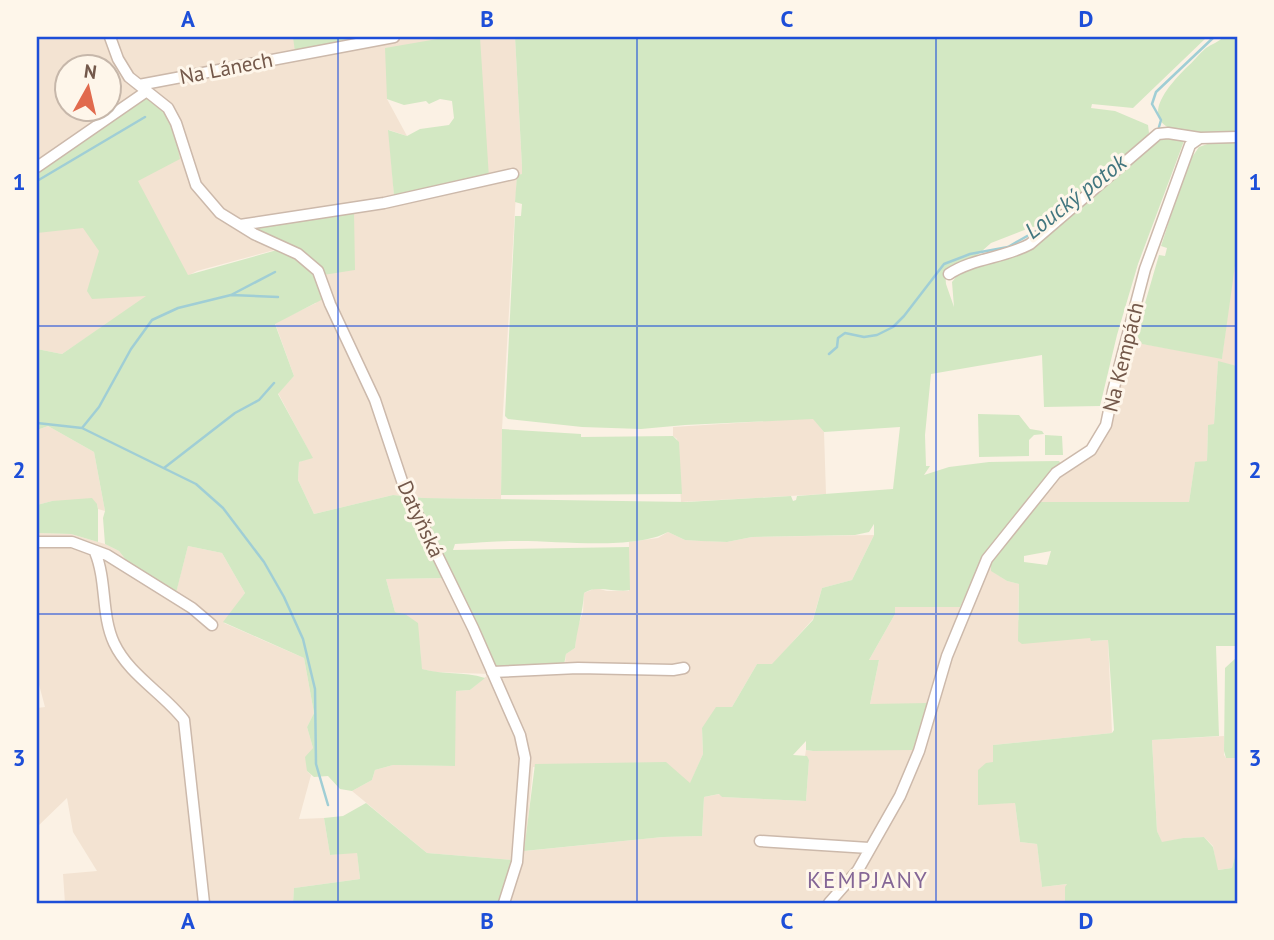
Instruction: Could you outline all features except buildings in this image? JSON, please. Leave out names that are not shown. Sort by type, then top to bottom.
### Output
[{"type":"street","name":"Datyňská","points":[[110,37],[118,59],[129,76],[168,108],[196,186],[220,213],[298,254],[318,271],[330,304],[375,400],[404,487],[473,628],[520,735],[525,758],[517,862],[504,903]]},
{"type":"street","name":"Na Lánech","points":[[143,88],[394,37]]},
{"type":"street","points":[[37,167],[143,88]]},
{"type":"street","points":[[949,274],[961,267],[1012,253],[1030,244],[1158,134],[1200,138],[1237,137]]},
{"type":"street","name":"Na Kempách","points":[[829,903],[852,879],[900,796],[919,751],[947,656],[987,559],[1056,473],[1091,450],[1107,425],[1113,391],[1145,269],[1190,145],[1200,138]]},
{"type":"street","points":[[239,225],[384,203],[513,174]]},
{"type":"street","points":[[37,542],[72,542],[107,555],[212,625]]},
{"type":"street","points":[[95,552],[102,569],[113,640],[122,658],[174,707],[184,720],[204,903]]},
{"type":"street","points":[[492,672],[578,668],[684,668]]},
{"type":"street","points":[[760,841],[869,848]]},
{"type":"shaded area","points":[[37,37],[448,37],[387,99],[407,136],[389,130],[394,196],[476,178],[480,37],[515,37],[522,174],[517,176],[502,429],[501,499],[393,495],[314,514],[298,480],[299,462],[312,457],[278,393],[294,376],[275,323],[316,303],[295,259],[278,249],[197,271],[145,298],[62,354],[37,349]]},
{"type":"shaded area","points":[[1236,251],[1237,366],[1218,362],[1214,424],[1208,426],[1207,461],[1195,463],[1189,502],[1037,502],[1052,482],[1092,455],[1105,439],[1128,354],[1136,337],[1143,344],[1222,358]]},
{"type":"shaded area","points":[[813,418],[824,432],[826,494],[681,502],[677,439],[673,436],[673,427]]},
{"type":"shaded area","points":[[48,426],[94,452],[105,511],[98,509],[97,504],[52,501],[37,505],[37,430]]},
{"type":"shaded area","points":[[668,532],[685,540],[727,542],[752,537],[874,535],[852,580],[822,588],[813,619],[773,664],[757,664],[732,707],[702,728],[703,754],[690,784],[533,767],[525,851],[663,837],[702,836],[704,797],[720,794],[722,797],[806,801],[809,760],[805,756],[806,750],[813,751],[870,704],[879,660],[869,660],[895,614],[895,607],[960,607],[944,654],[990,566],[992,571],[1007,581],[1019,584],[1018,620],[1090,638],[1092,641],[1108,640],[1112,733],[993,745],[993,763],[978,796],[978,804],[1015,803],[1020,842],[1037,844],[1042,887],[1068,884],[1065,888],[1065,903],[501,903],[513,860],[427,853],[352,791],[372,780],[375,770],[393,765],[454,766],[456,691],[470,690],[489,674],[421,669],[420,645],[405,614],[395,612],[386,579],[446,578],[490,671],[565,663],[566,654],[575,648],[584,593],[596,588],[629,591],[629,542],[658,538]]},
{"type":"shaded area","points":[[37,533],[71,534],[105,544],[176,592],[188,546],[222,553],[245,593],[224,623],[304,658],[314,713],[307,727],[313,748],[307,771],[311,775],[299,819],[324,818],[330,855],[357,852],[360,879],[294,888],[293,903],[65,903],[63,874],[97,871],[73,832],[67,798],[37,827],[37,708],[45,707],[37,677]]},
{"type":"shaded area","points":[[1224,736],[1224,755],[1226,758],[1237,758],[1237,848],[1232,868],[1217,870],[1213,846],[1204,837],[1162,843],[1157,831],[1152,740]]},
{"type":"green space","points":[[293,37],[372,37],[295,52]]},
{"type":"green space","points":[[449,37],[480,37],[489,178],[460,180],[394,196],[388,130],[407,136],[420,129],[449,125],[454,118],[452,101],[440,99],[429,104],[426,101],[404,105],[387,99],[385,48]]},
{"type":"green space","points":[[515,37],[1207,37],[1133,108],[1092,104],[1091,108],[1115,111],[1148,125],[1149,133],[1140,144],[1068,205],[1066,202],[1062,205],[1065,209],[1043,226],[1032,227],[991,243],[973,259],[952,266],[945,272],[954,307],[952,282],[961,271],[1023,251],[1162,134],[1184,141],[1138,264],[1100,406],[1044,407],[1042,355],[931,374],[925,435],[926,466],[930,466],[924,475],[949,467],[989,462],[1059,461],[1059,469],[1022,509],[1037,502],[1189,502],[1195,462],[1207,461],[1208,425],[1214,424],[1218,361],[1237,366],[1237,646],[1216,646],[1219,736],[1152,740],[1157,831],[1162,842],[1204,837],[1213,847],[1218,870],[1232,868],[1237,848],[1237,903],[1065,903],[1067,884],[1042,887],[1037,844],[1020,842],[1015,803],[978,805],[978,770],[986,763],[993,762],[993,745],[1112,733],[1114,730],[1108,640],[1091,641],[1090,638],[1022,644],[1018,641],[1019,584],[1007,581],[991,571],[991,561],[981,561],[960,607],[895,607],[895,614],[869,660],[879,660],[870,704],[929,703],[913,750],[813,751],[806,750],[806,741],[793,755],[807,756],[809,760],[806,801],[722,797],[719,794],[704,797],[702,836],[663,837],[524,851],[535,764],[666,762],[690,783],[703,754],[702,728],[716,707],[732,707],[757,664],[772,664],[813,620],[822,588],[852,580],[874,535],[874,524],[869,532],[855,535],[752,537],[727,542],[685,540],[668,532],[653,538],[615,543],[514,541],[455,544],[453,550],[629,547],[630,590],[594,589],[584,593],[575,648],[566,654],[564,665],[496,668],[462,600],[452,573],[446,578],[386,579],[395,612],[405,614],[418,623],[422,669],[485,678],[470,690],[456,691],[455,766],[393,765],[375,770],[372,780],[352,791],[340,789],[328,776],[314,777],[307,771],[305,757],[313,748],[307,727],[314,713],[304,658],[223,622],[245,593],[222,553],[188,546],[176,593],[126,560],[119,551],[105,544],[105,511],[94,452],[48,426],[37,430],[37,349],[62,354],[146,296],[92,299],[87,291],[99,251],[83,228],[37,233],[37,167],[102,122],[122,122],[122,108],[147,91],[172,118],[180,159],[138,181],[188,275],[277,250],[307,268],[325,298],[275,324],[294,376],[278,394],[313,458],[299,462],[298,480],[314,514],[393,495],[424,498],[687,502],[791,496],[793,501],[797,496],[893,489],[900,427],[824,432],[813,419],[641,429],[582,427],[508,419],[505,416],[515,216],[521,216],[522,204],[515,202],[517,175],[522,174]],"holes":[[[1051,551],[1047,565],[1024,562],[1024,556]]]},
{"type":"green space","points":[[1224,37],[1237,37],[1237,131],[1193,134],[1175,131],[1164,125],[1158,108],[1168,88],[1203,50]]},
{"type":"green space","points":[[1213,142],[1237,142],[1237,251],[1222,359],[1142,344],[1136,334],[1159,255],[1165,256],[1167,248],[1161,246],[1188,163],[1199,147]]},
{"type":"green space","points":[[354,211],[355,270],[323,275],[260,234],[253,226]]},
{"type":"green space","points":[[978,414],[1019,415],[1030,429],[1042,431],[1044,434],[1034,435],[1029,440],[1029,456],[979,457]]},
{"type":"green space","points":[[502,429],[581,434],[581,437],[673,436],[679,442],[682,494],[501,495]]},
{"type":"green space","points":[[1045,435],[1062,436],[1063,455],[1045,455]]},
{"type":"green space","points":[[92,498],[98,509],[98,542],[71,534],[37,533],[37,505]]},
{"type":"green space","points":[[1237,657],[1237,758],[1226,758],[1225,668]]},
{"type":"green space","points":[[366,803],[427,853],[513,860],[501,903],[293,903],[294,888],[360,879],[357,853],[330,855],[324,818],[343,816]]},
{"type":"waterway","name":"Loucký potok","points":[[1159,127],[1161,120],[1152,104],[1156,92],[1214,37]]},
{"type":"waterway","points":[[37,181],[145,117]]},
{"type":"waterway","name":"Loucký potok","points":[[829,354],[837,347],[838,338],[845,333],[864,337],[877,335],[893,327],[944,264],[970,254],[1008,247],[1043,227]]},
{"type":"waterway","points":[[231,295],[275,272]]},
{"type":"waterway","points":[[82,428],[99,407],[131,349],[152,320],[178,308],[231,295],[278,297]]},
{"type":"waterway","points":[[164,468],[235,413],[259,400],[274,383]]},
{"type":"waterway","points":[[37,423],[82,428],[196,484],[223,508],[264,562],[303,639],[315,689],[316,764],[328,805]]},
{"type":"district","name":"KEMPJANY","points":[[868,879]]}]
